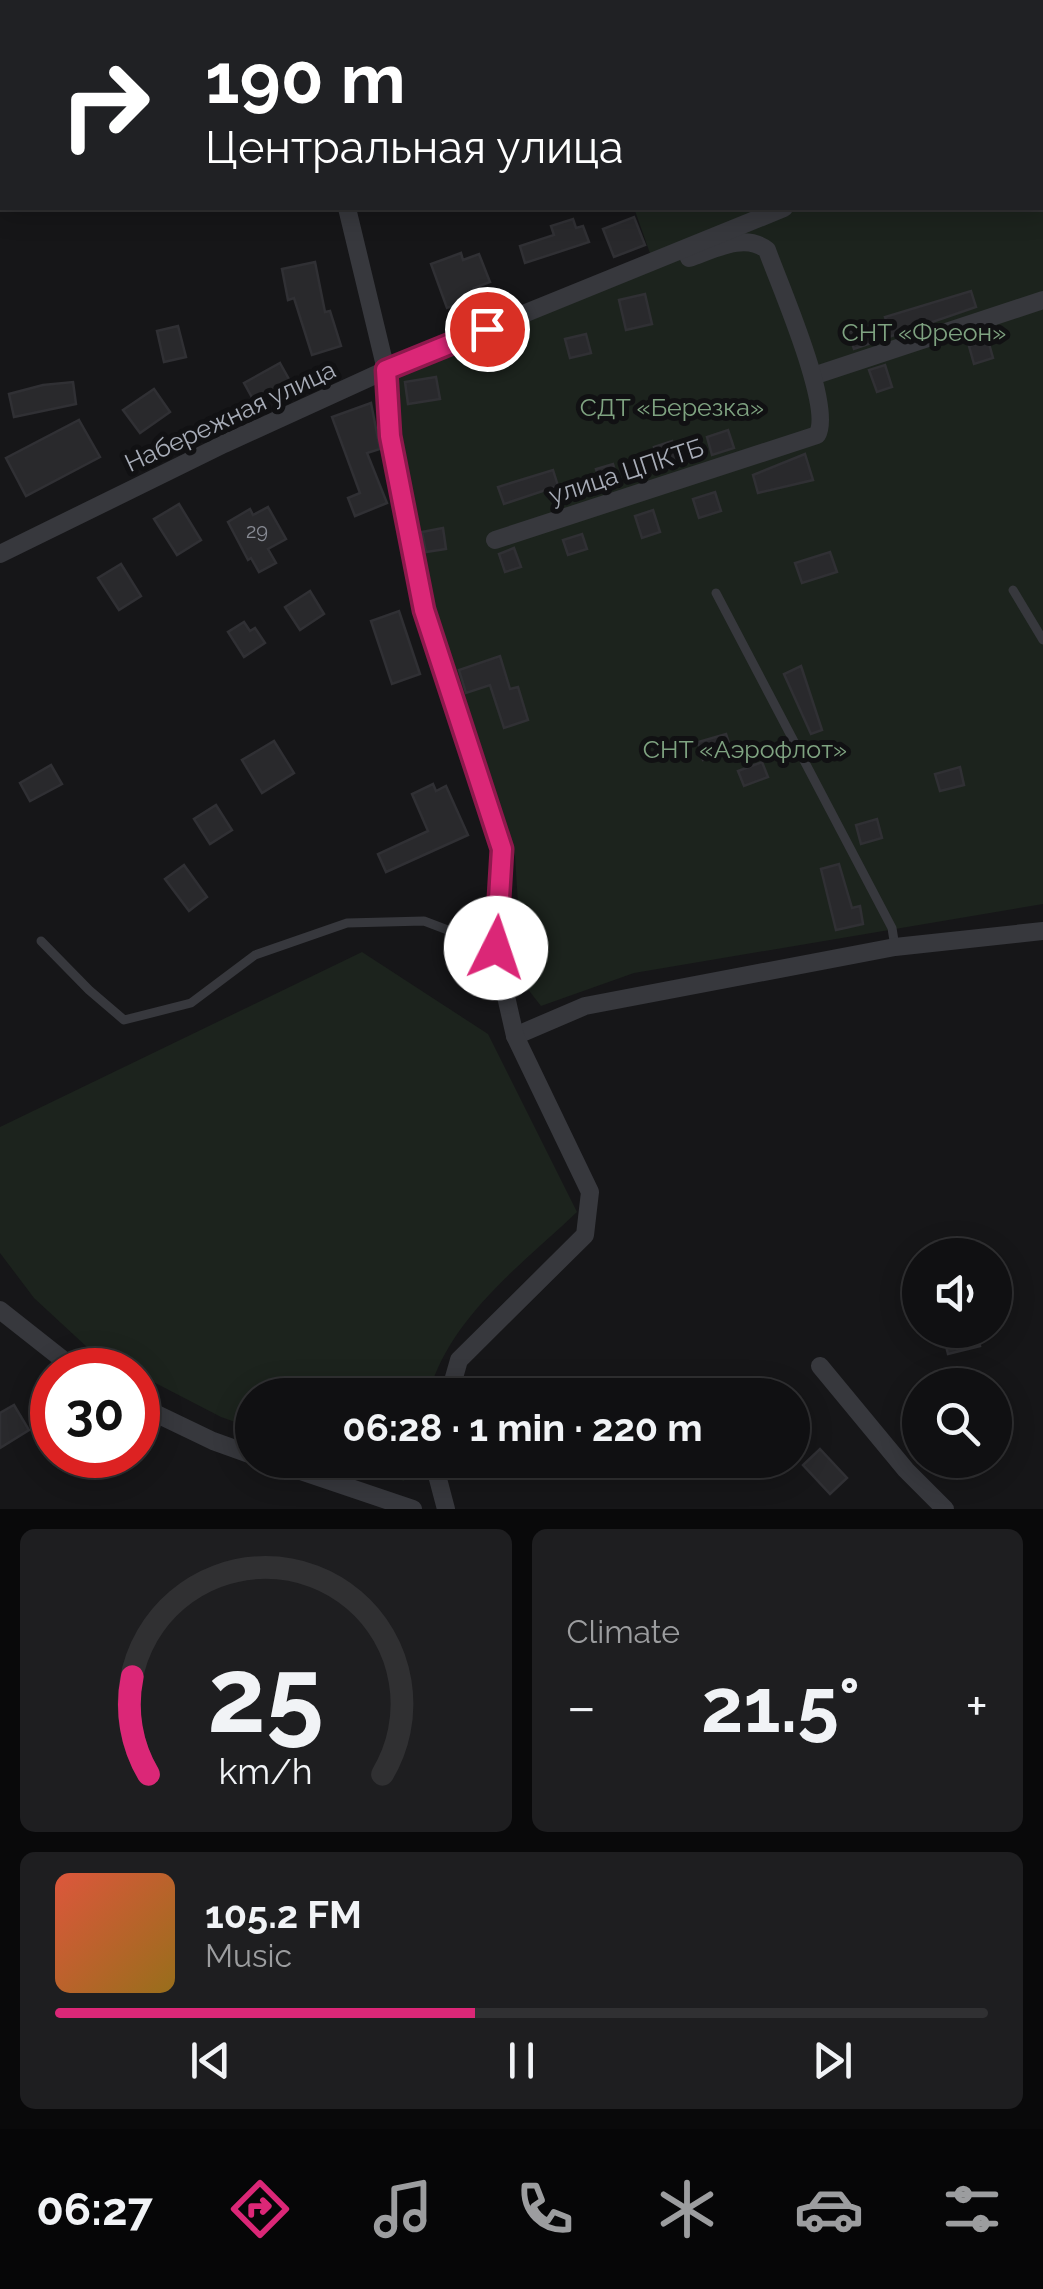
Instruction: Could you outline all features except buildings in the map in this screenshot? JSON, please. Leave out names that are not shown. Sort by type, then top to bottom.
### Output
[{"type":"street","points":[[347,210],[386,370],[390,436],[424,610],[502,849],[496,948],[515,1036],[590,1192],[586,1235],[460,1360],[454,1378]]},
{"type":"street","points":[[655,261],[779,210]]},
{"type":"street","name":"улица ЦПКТБ","points":[[495,540],[817,435],[822,418],[813,376],[767,250],[760,244],[740,242],[672,264],[655,261]]},
{"type":"street","name":"Набережная улица","points":[[0,554],[386,370],[655,261]]},
{"type":"street","points":[[813,376],[1043,300]]},
{"type":"street","points":[[515,1036],[585,1006],[895,946],[1043,931]]},
{"type":"street","points":[[0,1310],[48,1348]]},
{"type":"street","points":[[820,1366],[906,1470],[945,1509]]},
{"type":"street","points":[[160,1416],[235,1449]]},
{"type":"street","points":[[321,1478],[412,1509]]},
{"type":"street","points":[[438,1478],[446,1509]]},
{"type":"lane","points":[[1013,590],[1043,640]]},
{"type":"lane","points":[[716,593],[892,928],[895,946]]},
{"type":"lane","points":[[41,940],[124,1020],[191,1003],[255,955],[347,923],[424,921],[496,948]]},
{"type":"green space","points":[[635,210],[1043,210],[1043,904],[634,973],[541,1006],[523,983],[515,856],[428,591],[386,372],[652,259]]},
{"type":"green space","points":[[362,952],[488,1034],[577,1212],[489,1294],[453,1341],[434,1378],[235,1378],[235,1422],[160,1385],[160,1348],[88,1348],[34,1298],[0,1253],[0,1127]]},
{"type":"route","points":[[487,329],[386,370],[390,436],[424,610],[502,849],[496,948]]},
{"type":"park label","name":"СНТ «Фреон»","points":[[924,332]]},
{"type":"park label","name":"СДТ «Березка»","points":[[672,407]]},
{"type":"park label","name":"СНТ «Аэрофлот»","points":[[745,749]]}]
